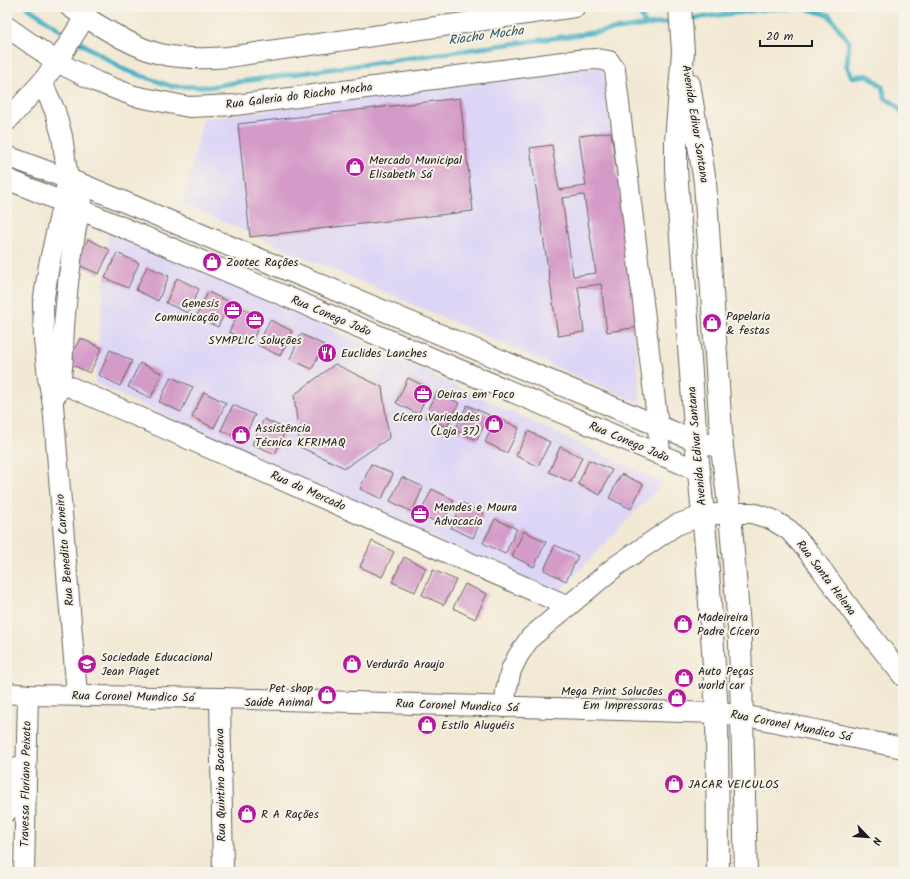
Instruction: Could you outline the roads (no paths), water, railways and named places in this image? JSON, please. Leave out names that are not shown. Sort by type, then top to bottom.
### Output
[{"type":"highway","points":[[680,7],[683,47]]},
{"type":"highway","name":"Avenida Edivar Santana","points":[[683,47],[676,141],[676,169],[696,441],[704,515],[717,713],[718,872]]},
{"type":"highway","name":"Avenida Edivar Santana","points":[[683,47],[705,182],[722,448],[730,512],[740,641],[746,872]]},
{"type":"street","points":[[7,121],[42,82],[59,59],[79,16],[142,48],[159,54],[203,59],[228,57],[575,7]]},
{"type":"street","name":"Rua Galeria do Riacho Mocha","points":[[7,27],[97,82],[134,96],[189,107],[236,105],[578,60],[596,59],[609,61],[615,70],[658,426]]},
{"type":"street","name":"Rua Benedito Carneiro","points":[[42,82],[55,111],[76,182],[71,205],[49,265],[43,304],[44,340],[54,379],[53,405],[78,695]]},
{"type":"street","name":"Rua Conego João","points":[[7,156],[76,182],[696,441]]},
{"type":"street","name":"Rua Conego João","points":[[7,179],[699,471]]},
{"type":"street","points":[[379,336],[387,312]]},
{"type":"street","name":"Rua do Mercado","points":[[54,379],[568,606]]},
{"type":"street","points":[[658,426],[660,455]]},
{"type":"street","points":[[696,441],[722,448]]},
{"type":"street","name":"Rua Santa Helena","points":[[505,707],[506,691],[511,670],[530,638],[616,566],[676,525],[704,515],[730,512],[752,513],[771,519],[789,530],[808,551],[858,620],[903,676]]},
{"type":"street","name":"Rua Coronel Mundico Sá","points":[[7,693],[28,695],[220,698],[742,714],[903,748]]},
{"type":"street","name":"Travessa Floriano Peixoto","points":[[24,872],[28,695]]},
{"type":"street","name":"Rua Quintino Bocaiuva","points":[[220,698],[223,872]]},
{"type":"street","points":[[7,812],[27,726]]},
{"type":"waterway","name":"Riacho Mocha","points":[[27,7],[69,36]]},
{"type":"waterway","points":[[637,7],[645,24]]},
{"type":"waterway","name":"Riacho Mocha","points":[[686,19],[769,9],[805,8],[829,15],[849,42],[847,66],[852,77],[868,75],[882,86],[885,98],[896,105],[903,114]]},
{"type":"waterway","name":"Riacho Mocha","points":[[76,40],[125,70],[171,86],[209,87],[676,21]]},
{"type":"place","name":"Mercado Municipal Elisabeth Sá","points":[[355,167]]},
{"type":"place","name":"Zootec Rações","points":[[212,262]]},
{"type":"place","name":"Genesis Comunicação","points":[[233,310]]},
{"type":"place","name":"SYMPLIC Soluções","points":[[255,320]]},
{"type":"place","name":"Papelaria & festas","points":[[712,323]]},
{"type":"place","name":"Euclides Lanches","points":[[327,353]]},
{"type":"place","name":"Oeiras em Foco","points":[[423,394]]},
{"type":"place","name":"Cícero Variedades (Loja 37)","points":[[494,424]]},
{"type":"place","name":"Assistência Técnica KFRIMAQ","points":[[241,435]]},
{"type":"place","name":"Mendes e Moura Advocacia","points":[[420,514]]},
{"type":"place","name":"Madeireira Padre Cícero","points":[[683,624]]},
{"type":"place","name":"Sociedade Educacional Jean Piaget","points":[[87,664]]},
{"type":"place","name":"Verdurão Araujo","points":[[352,664]]},
{"type":"place","name":"Auto Peças world car","points":[[684,678]]},
{"type":"place","name":"Pet shop Saúde Animal","points":[[327,695]]},
{"type":"place","name":"Mega Print Solucões Em Impressoras","points":[[677,698]]},
{"type":"place","name":"Estilo Aluguéis","points":[[427,725]]},
{"type":"place","name":"JACAR VEICULOS","points":[[674,784]]},
{"type":"place","name":"R A Rações","points":[[247,814]]}]
